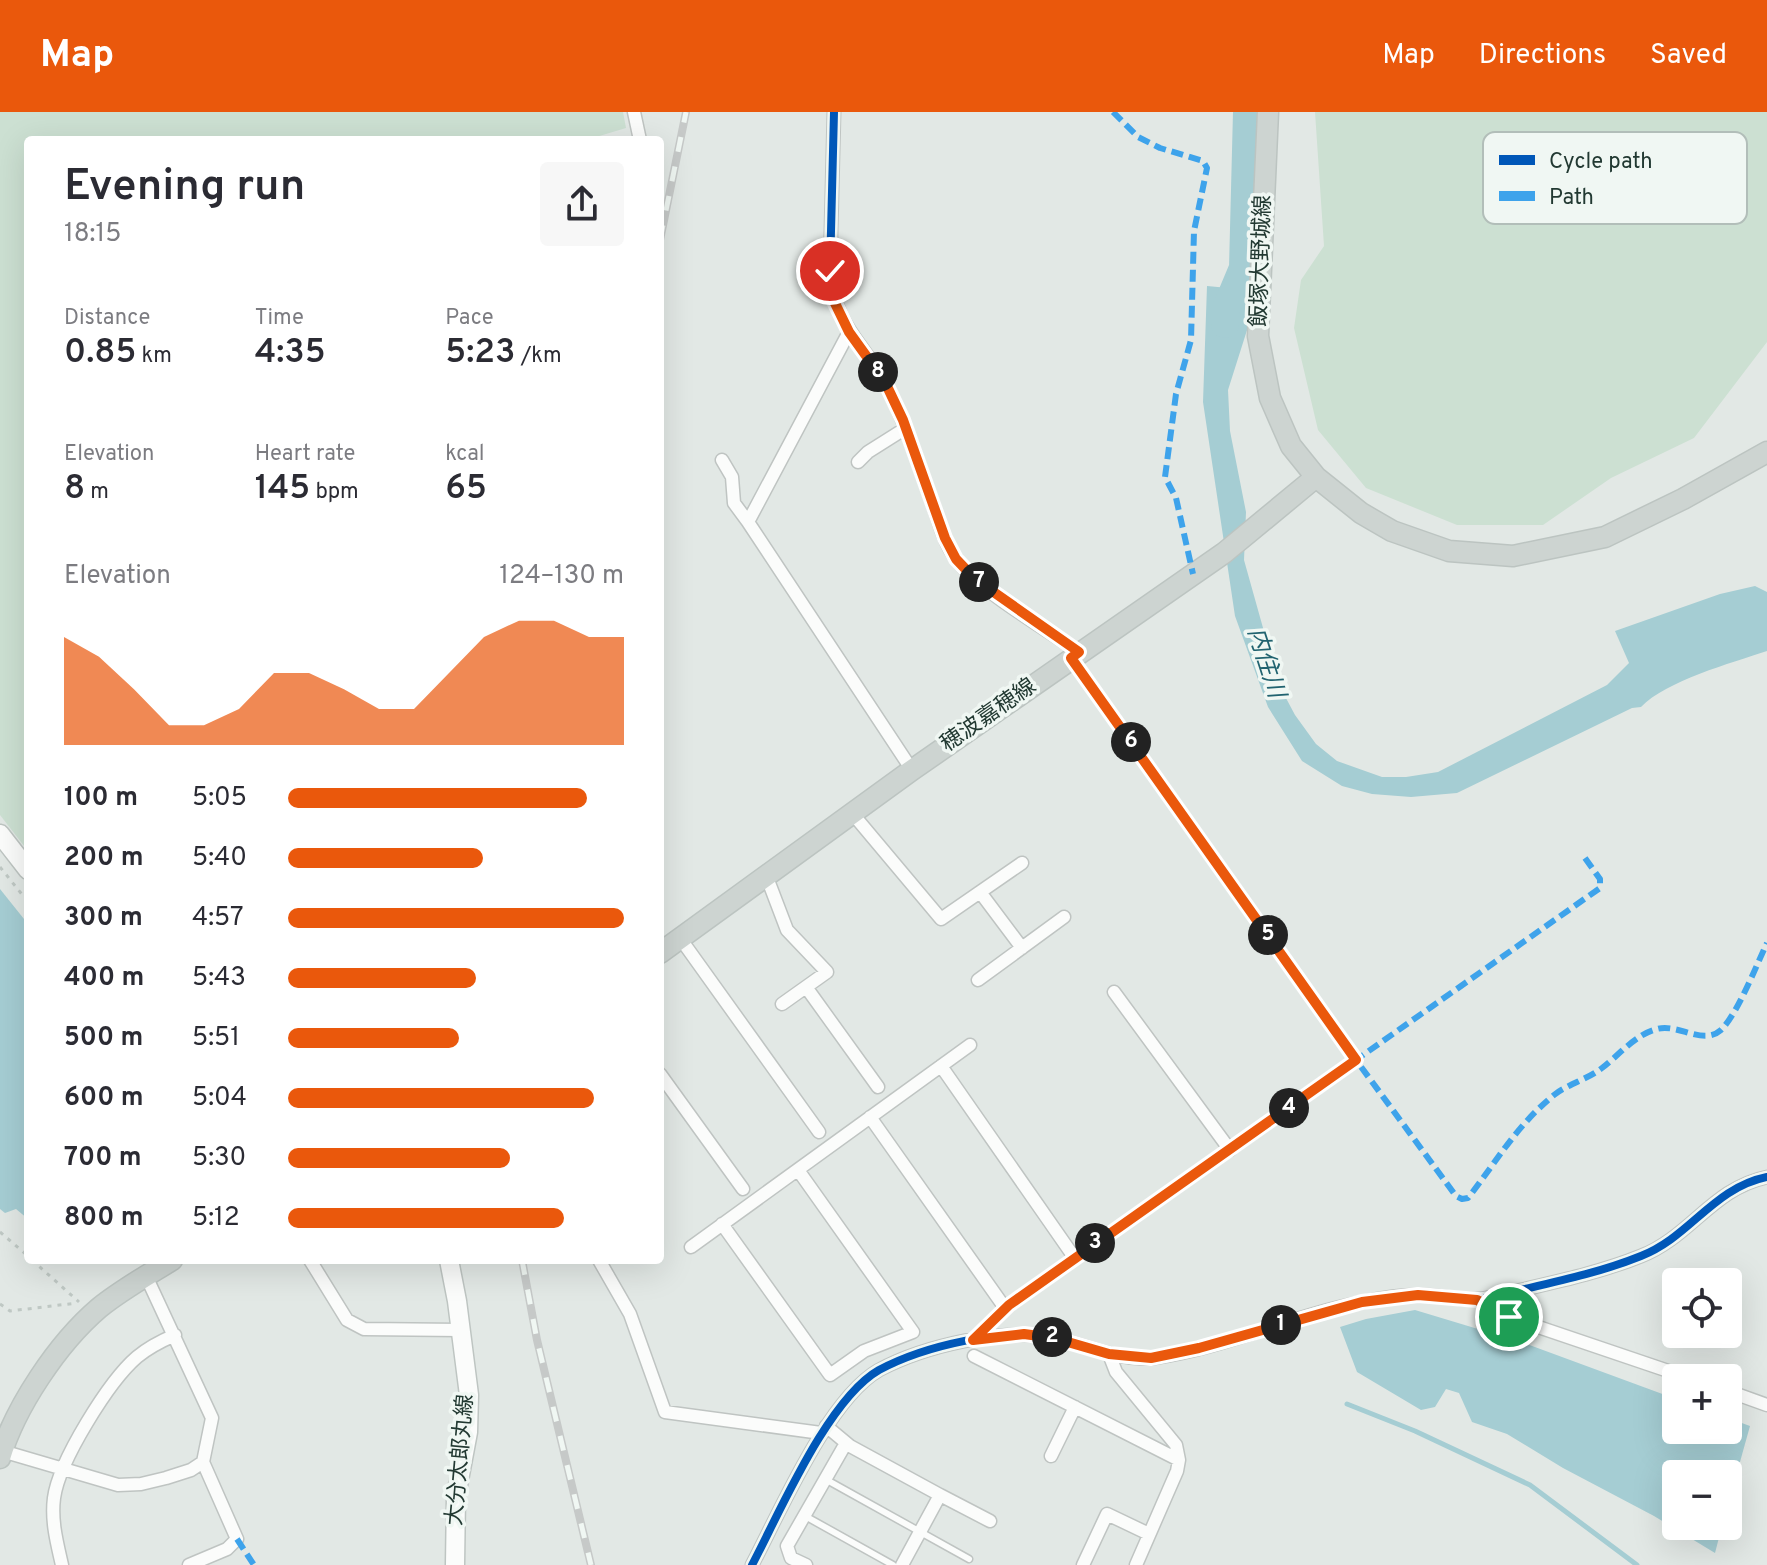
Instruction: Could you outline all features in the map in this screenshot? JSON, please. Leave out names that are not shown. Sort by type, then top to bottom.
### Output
[{"type":"main road","name":"飯塚大野城線","points":[[1268,112],[1258,336],[1270,398],[1291,446],[1316,477],[1361,513],[1392,531],[1449,551],[1513,556],[1605,537],[1683,499],[1767,452]]},
{"type":"main road","name":"穂波嘉穂線","points":[[664,950],[912,770],[1224,553],[1316,477]]},
{"type":"main road","points":[[0,834],[24,865]]},
{"type":"main road","points":[[1,1455],[27,1400],[60,1351],[100,1308],[166,1264]]},
{"type":"main road","name":"大分太郎丸線","points":[[450,1264],[461,1330],[468,1408],[468,1432],[456,1496],[455,1565]]},
{"type":"street","points":[[634,112],[639,136]]},
{"type":"street","points":[[834,112],[832,297],[849,332],[885,382],[956,559],[975,579],[1075,655],[1356,1060],[1074,1257],[1005,1308],[973,1340]]},
{"type":"street","points":[[748,522],[849,332]]},
{"type":"street","points":[[858,462],[906,428]]},
{"type":"street","points":[[722,460],[732,477],[734,503],[912,770]]},
{"type":"street","points":[[852,813],[941,919],[1022,863]]},
{"type":"street","points":[[766,875],[787,930],[827,972],[782,1004]]},
{"type":"street","points":[[980,892],[1022,948]]},
{"type":"street","points":[[978,980],[1064,917]]},
{"type":"street","points":[[680,938],[819,1132]]},
{"type":"street","points":[[806,987],[878,1087]]},
{"type":"street","points":[[1114,992],[1230,1150]]},
{"type":"street","points":[[691,1247],[970,1045]]},
{"type":"street","points":[[941,1066],[1074,1257]]},
{"type":"street","points":[[664,1080],[743,1189]]},
{"type":"street","points":[[870,1117],[1005,1308]]},
{"type":"street","points":[[722,1224],[830,1375],[864,1351],[913,1332],[798,1170]]},
{"type":"street","points":[[753,1565],[824,1430],[845,1400],[876,1372],[908,1357],[973,1340],[1024,1334],[1054,1338],[1109,1354],[1151,1358],[1362,1302],[1418,1295],[1477,1300],[1567,1279],[1644,1255],[1669,1241],[1729,1190],[1747,1181],[1767,1177]]},
{"type":"street","points":[[312,1264],[347,1320],[354,1326],[364,1329],[461,1330]]},
{"type":"street","points":[[601,1264],[630,1314],[665,1412],[824,1430],[990,1521]]},
{"type":"street","points":[[146,1276],[212,1418],[203,1462],[237,1539],[227,1549],[189,1565]]},
{"type":"street","points":[[1477,1300],[1509,1317],[1662,1369]]},
{"type":"street","points":[[62,1565],[53,1517],[54,1496],[63,1468],[88,1423],[127,1368],[151,1346],[175,1335]]},
{"type":"street","points":[[1109,1354],[1116,1372],[1176,1445],[1179,1460],[1136,1565]]},
{"type":"street","points":[[974,1356],[1179,1460]]},
{"type":"street","points":[[1742,1396],[1767,1405]]},
{"type":"street","points":[[1051,1456],[1075,1407]]},
{"type":"street","points":[[806,1565],[791,1558],[787,1546],[846,1443]]},
{"type":"street","points":[[1,1455],[63,1468],[118,1485],[141,1484],[191,1470],[203,1462]]},
{"type":"street","points":[[902,1565],[940,1495]]},
{"type":"street","points":[[1083,1565],[1107,1514],[1149,1534]]},
{"type":"lane","points":[[825,1479],[969,1559]]},
{"type":"lane","points":[[805,1516],[893,1565]]},
{"type":"path","points":[[0,867],[24,897]]},
{"type":"path","points":[[0,1232],[24,1253]]},
{"type":"path","points":[[37,1264],[85,1307]]},
{"type":"path","points":[[0,1304],[10,1311],[80,1303]]},
{"type":"green space","points":[[0,112],[623,112],[626,128],[599,136],[24,136],[24,846],[0,815]]},
{"type":"green space","points":[[1315,112],[1767,112],[1767,342],[1694,438],[1611,478],[1543,525],[1457,525],[1366,488],[1318,430],[1294,328],[1301,280],[1324,246]]},
{"type":"water","points":[[1207,286],[1250,290],[1248,327],[1228,390],[1230,431],[1246,512],[1244,560],[1279,685],[1316,744],[1337,761],[1382,777],[1438,772],[1607,685],[1629,663],[1615,631],[1720,594],[1755,586],[1767,592],[1767,651],[1682,681],[1641,707],[1632,708],[1457,793],[1411,797],[1372,794],[1342,786],[1302,761],[1268,707],[1235,616],[1203,402]]},
{"type":"water","points":[[0,889],[24,919],[24,1216],[16,1209],[5,1213],[0,1209]]},
{"type":"water","points":[[1415,1310],[1521,1342],[1662,1394],[1662,1444],[1742,1444],[1742,1423],[1750,1426],[1741,1460],[1662,1460],[1662,1521],[1507,1434],[1472,1422],[1459,1393],[1446,1389],[1435,1407],[1421,1410],[1357,1372],[1340,1327]]},
{"type":"water","points":[[1694,1540],[1718,1540],[1715,1553]]},
{"type":"waterway","name":"内住川","points":[[1225,324],[1225,311],[1243,268],[1247,112]]},
{"type":"waterway","points":[[1347,1404],[1415,1431],[1530,1485],[1637,1565]]},
{"type":"railway","points":[[664,220],[686,112]]},
{"type":"railway","points":[[523,1264],[537,1340],[591,1565]]},
{"type":"marked path","points":[[1113,112],[1138,137],[1160,148],[1203,161],[1207,168],[1194,231],[1191,340],[1176,394],[1165,477],[1176,498],[1193,574]]},
{"type":"marked path","points":[[1585,858],[1600,879],[1600,888],[1356,1060],[1456,1196],[1462,1199],[1468,1198],[1518,1131],[1541,1107],[1560,1091],[1602,1068],[1642,1035],[1665,1028],[1706,1036],[1721,1030],[1740,1001],[1767,943]]},
{"type":"marked path","points":[[237,1539],[254,1565]]},
{"type":"cycle path","points":[[834,112],[830,271],[837,306],[893,399],[953,554],[997,597],[1079,652]]},
{"type":"cycle path","points":[[973,1340],[1009,1305],[1356,1060],[1071,658]]},
{"type":"cycle path","points":[[752,1565],[824,1430],[860,1385],[897,1361],[941,1346],[1012,1335],[1054,1338],[1129,1358],[1154,1358],[1207,1347],[1311,1315],[1377,1299],[1411,1295],[1470,1299],[1496,1296],[1584,1275],[1641,1256],[1674,1237],[1731,1191],[1767,1177]]},
{"type":"route","points":[[830,271],[832,297],[849,332],[885,382],[903,420],[945,538],[956,559],[975,579],[1079,652],[1071,658],[1356,1060],[1074,1257],[1009,1305],[973,1340],[1024,1334],[1054,1338],[1109,1354],[1151,1358],[1199,1348],[1362,1302],[1418,1295],[1477,1300],[1509,1317]]}]
